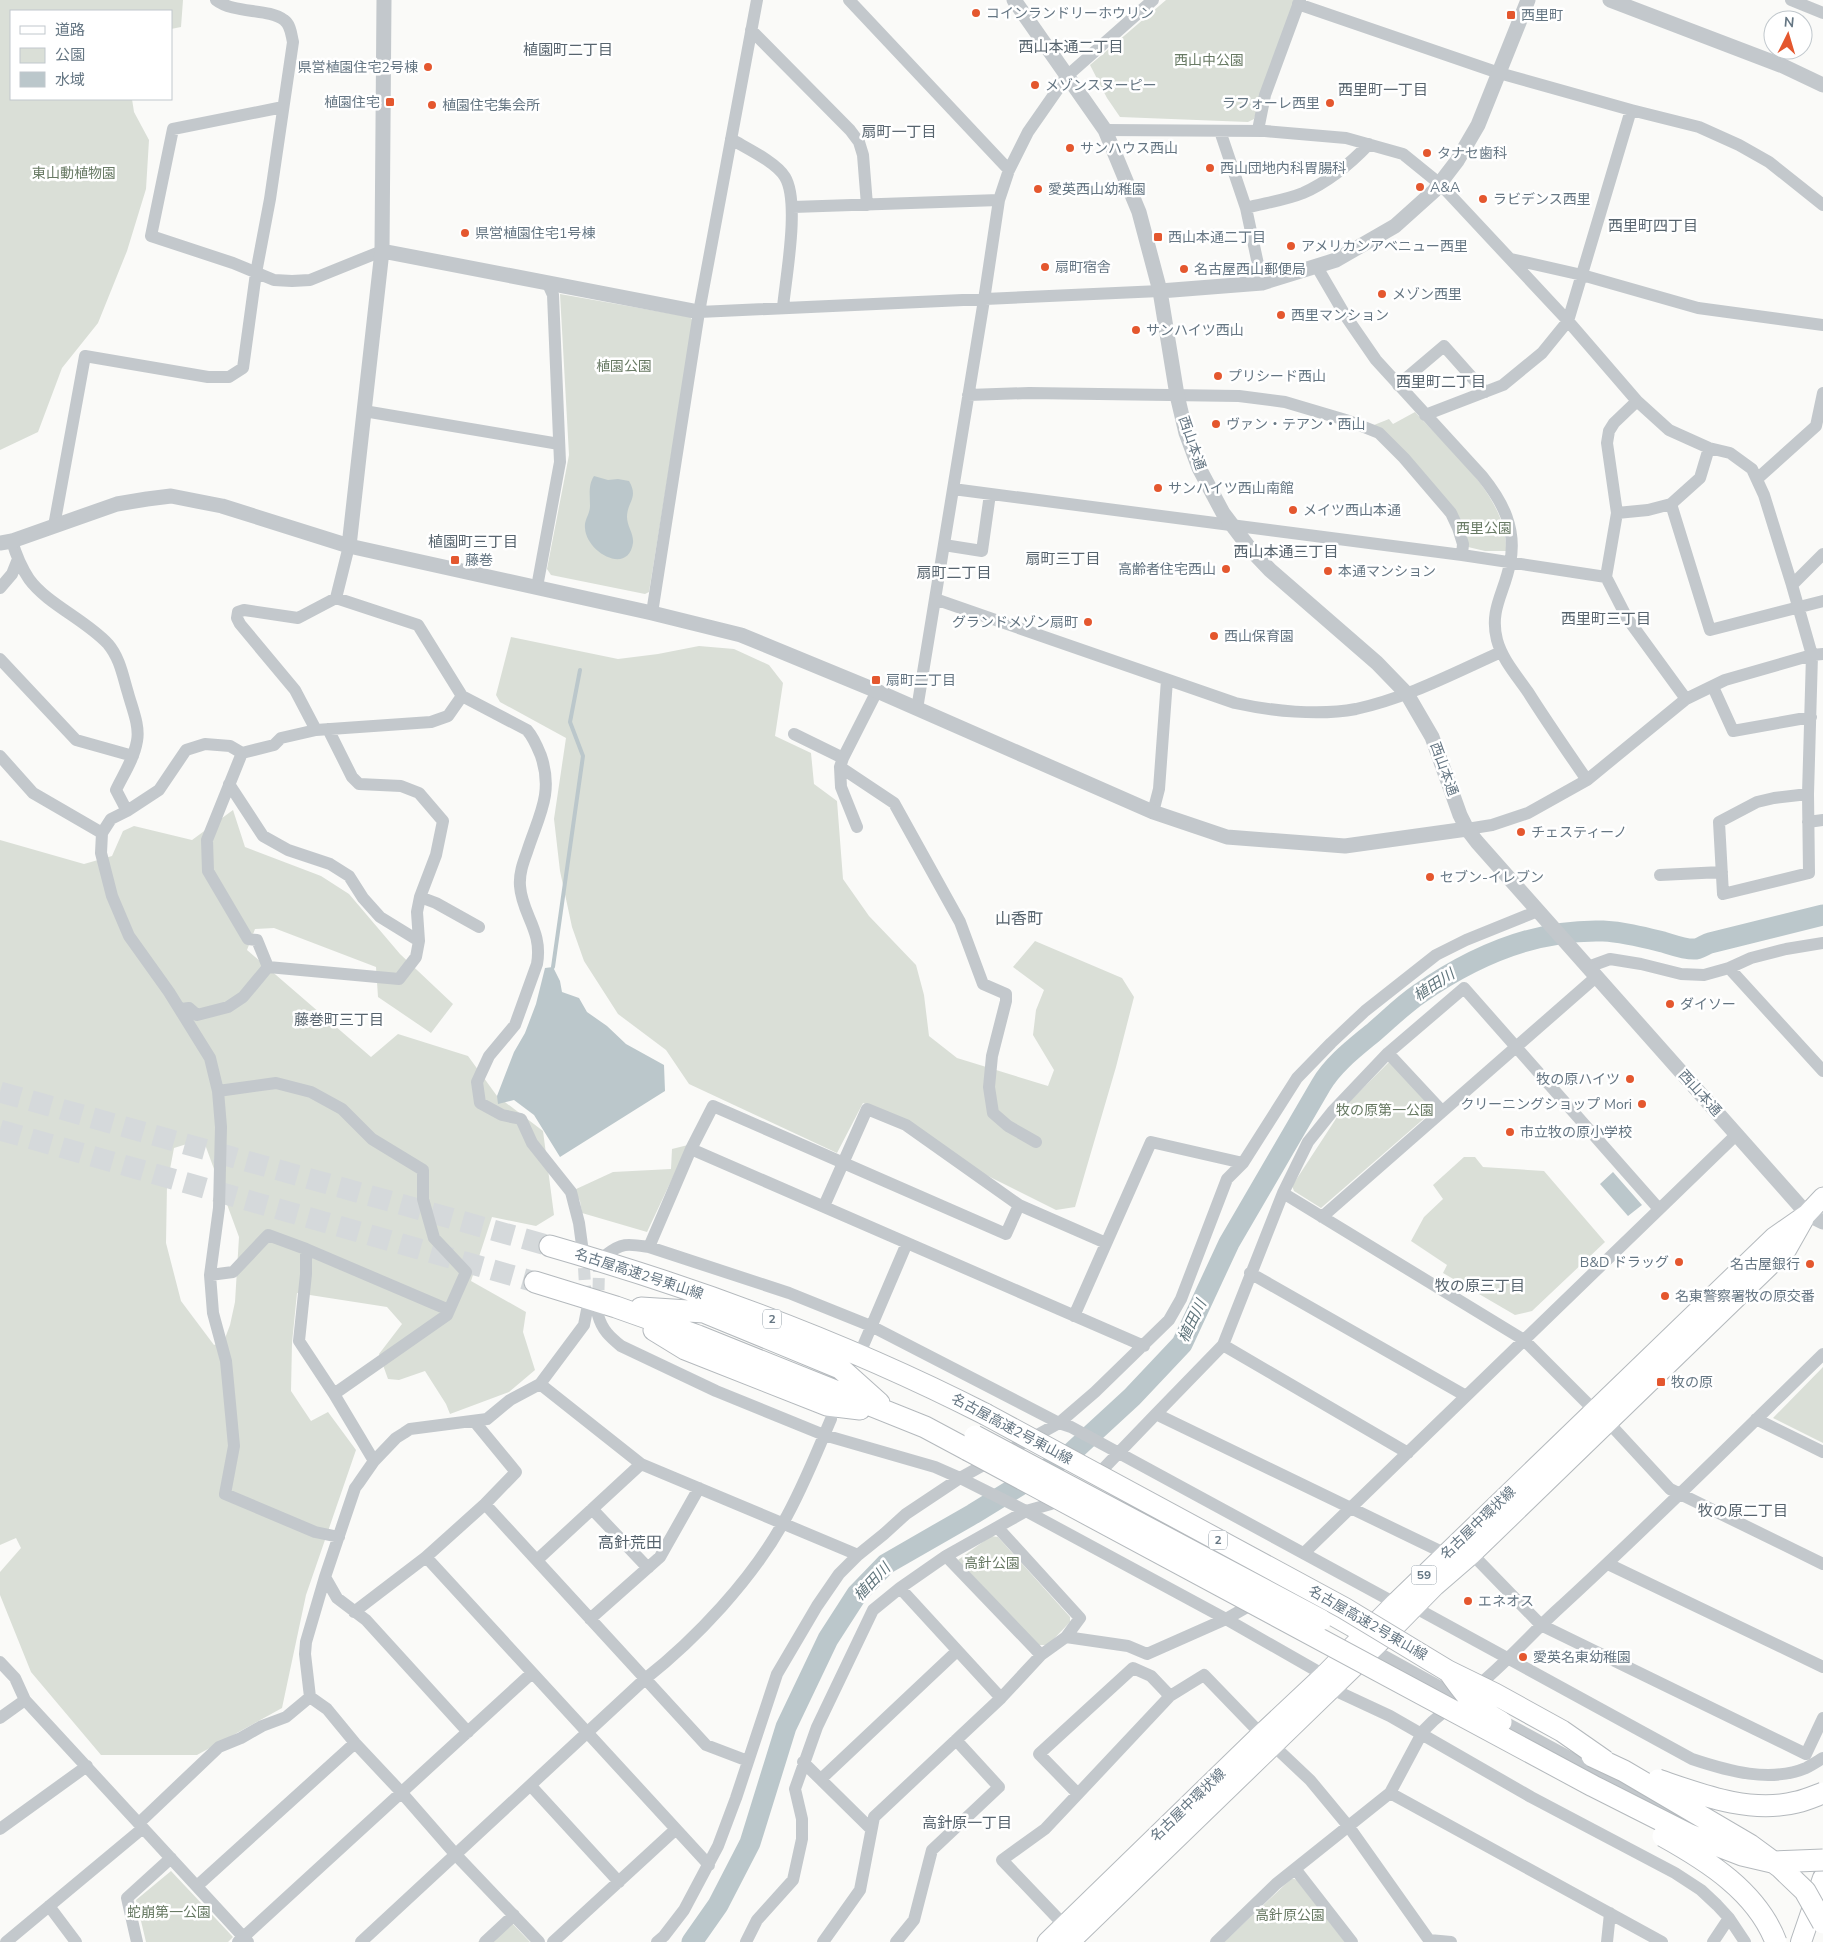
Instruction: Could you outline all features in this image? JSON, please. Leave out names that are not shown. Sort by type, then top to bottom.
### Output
[{"type":"highway","name":"名古屋高速2号東山線","points":[[550,1246],[631,1270],[730,1303],[864,1351],[919,1380],[977,1431],[1431,1699]]},
{"type":"highway","name":"2","points":[[535,1282],[600,1313]]},
{"type":"highway","name":"名古屋高速2号東山線","points":[[600,1313],[698,1336],[924,1427],[977,1431],[1344,1608],[1448,1671],[1487,1702],[1567,1745],[1624,1771]]},
{"type":"highway","points":[[977,1431],[1325,1616],[1369,1642]]},
{"type":"highway","points":[[1431,1699],[1593,1786],[1690,1835],[1742,1856],[1772,1862],[1823,1860]]},
{"type":"highway","points":[[1431,1699],[1475,1732],[1705,1861],[1728,1878],[1756,1906],[1776,1942]]},
{"type":"highway","points":[[1624,1771],[1730,1803],[1764,1806],[1796,1802],[1823,1793]]},
{"type":"highway","points":[[1624,1771],[1750,1845],[1780,1867],[1805,1891],[1823,1922]]},
{"type":"highway","points":[[1801,1942],[1822,1885]]},
{"type":"main road","name":"名古屋中環状線","points":[[1047,1942],[1067,1933],[1369,1642],[1414,1606],[1472,1554],[1601,1416],[1774,1237],[1815,1218],[1823,1197]]},
{"type":"main road","name":"名古屋中環状線","points":[[1369,1642],[1395,1603],[1446,1554],[1601,1416]]},
{"type":"street","points":[[54,526],[85,356],[208,377],[229,377],[243,368],[256,272],[270,199],[292,42],[291,29],[284,20],[271,15],[240,9],[216,0]]},
{"type":"street","points":[[336,598],[349,546],[382,251],[384,0]]},
{"type":"street","points":[[652,613],[699,312],[757,0]]},
{"type":"street","points":[[849,0],[1009,170]]},
{"type":"street","name":"西山本通","points":[[1014,0],[1105,130],[1139,212],[1160,291],[1177,395],[1186,433],[1199,468],[1223,513],[1236,527],[1251,550],[1270,570],[1377,663],[1407,694],[1432,737],[1467,829],[1736,1134],[1815,1218]]},
{"type":"street","points":[[917,709],[999,200],[1009,170],[1028,132],[1067,76],[1153,0]]},
{"type":"street","points":[[283,107],[173,129],[151,236],[274,280],[310,280],[382,251],[699,312],[984,300],[1262,284],[1336,260],[1395,226],[1434,191],[1457,161],[1478,125],[1528,0]]},
{"type":"street","points":[[1610,0],[1783,66],[1823,85]]},
{"type":"street","points":[[1791,0],[1823,13]]},
{"type":"street","points":[[1258,130],[1265,95],[1299,2],[1500,73],[1699,128],[1739,145],[1769,162],[1823,205]]},
{"type":"street","points":[[751,30],[850,130],[859,142],[864,155],[868,205]]},
{"type":"street","points":[[1424,415],[1503,385],[1542,353],[1568,321],[1631,110]]},
{"type":"street","points":[[1105,130],[1258,130],[1346,138],[1404,154],[1440,184],[1568,321],[1638,402],[1669,430],[1709,448],[1730,453],[1752,469],[1792,585],[1798,609],[1818,655],[1811,716],[1817,737],[1808,794],[1809,872],[1723,894],[1718,822],[1757,802],[1808,794]]},
{"type":"street","points":[[1220,130],[1246,208],[1262,284]]},
{"type":"street","points":[[731,139],[757,154],[784,176],[789,188],[793,207],[783,307]]},
{"type":"street","points":[[1246,208],[1303,193],[1332,176],[1355,159],[1369,144]]},
{"type":"street","points":[[793,207],[999,200]]},
{"type":"street","points":[[1511,260],[1582,275],[1698,308],[1823,324]]},
{"type":"street","points":[[1316,266],[1355,330],[1376,360],[1496,493],[1510,521],[1510,563],[1494,614],[1494,624],[1501,652],[1587,780]]},
{"type":"street","points":[[537,587],[560,462],[553,295],[548,284]]},
{"type":"street","points":[[1398,386],[1444,346],[1485,392]]},
{"type":"street","points":[[968,395],[1039,393],[1239,396],[1285,402],[1349,421],[1379,433],[1404,458],[1451,513],[1463,544],[1462,555]]},
{"type":"street","points":[[1756,479],[1819,428],[1823,393]]},
{"type":"street","points":[[1638,402],[1614,423],[1609,431],[1607,443],[1617,513],[1606,577],[1627,618],[1686,700]]},
{"type":"street","points":[[364,411],[560,444]]},
{"type":"street","points":[[1617,513],[1653,510],[1672,504],[1700,478],[1709,448]]},
{"type":"street","points":[[953,489],[1462,555],[1606,577]]},
{"type":"street","points":[[944,545],[982,551],[990,494]]},
{"type":"street","points":[[127,811],[116,790],[132,756],[137,740],[135,717],[119,663],[109,645],[94,631],[49,598],[30,580],[6,542],[117,504],[171,496],[222,506],[349,546],[652,613],[741,635],[878,691],[1153,812],[1227,837],[1345,846],[1492,825],[1528,813],[1587,780],[1686,700],[1725,680],[1818,655]]},
{"type":"street","points":[[1672,504],[1710,630],[1798,609],[1823,601]]},
{"type":"street","points":[[1792,585],[1823,554]]},
{"type":"street","points":[[0,588],[12,574],[18,559]]},
{"type":"street","points":[[268,967],[399,980],[416,957],[419,941],[417,912],[420,898],[436,855],[443,821],[419,793],[401,786],[359,784],[352,777],[295,690],[237,618],[238,612],[244,610],[298,618],[336,598],[418,626],[462,696],[527,730],[535,739],[547,773],[545,801],[521,870],[520,887],[537,937],[539,953],[537,964],[515,1025],[489,1056],[477,1082],[480,1103],[502,1115],[521,1120],[532,1143],[571,1192],[579,1223],[582,1245]]},
{"type":"street","points":[[935,599],[1235,703],[1258,708],[1330,712],[1355,709],[1407,694],[1501,652]]},
{"type":"street","points":[[0,659],[76,740],[132,756]]},
{"type":"street","points":[[1153,812],[1159,789],[1168,680]]},
{"type":"street","points":[[1713,687],[1733,731],[1811,716]]},
{"type":"street","points":[[857,827],[841,787],[842,762],[878,691]]},
{"type":"street","points":[[339,1538],[315,1532],[225,1494],[234,1446],[226,1361],[213,1313],[210,1275],[218,1208],[221,1127],[218,1091],[210,1058],[181,1009],[129,936],[112,896],[101,853],[102,833],[111,819],[159,790],[186,750],[205,744],[230,746],[242,753],[274,745],[281,738],[322,730],[431,722],[448,716],[462,696]]},
{"type":"street","points":[[794,734],[842,762],[894,803],[960,922],[983,984],[1006,994],[1006,1002],[992,1056],[989,1086],[993,1113],[1008,1126],[1036,1142]]},
{"type":"street","points":[[242,753],[207,840],[208,872],[248,939],[257,940],[268,967]]},
{"type":"street","points":[[0,756],[33,794],[102,833]]},
{"type":"street","points":[[229,784],[263,836],[288,850],[330,864],[349,876],[380,918],[419,941]]},
{"type":"street","points":[[1808,822],[1823,820]]},
{"type":"street","points":[[1660,875],[1722,872]]},
{"type":"street","points":[[420,898],[436,903],[479,927]]},
{"type":"street","points":[[657,1942],[684,1910],[709,1865],[718,1846],[777,1674],[817,1606],[839,1574],[906,1514],[960,1478],[1065,1425],[1144,1346],[1174,1313],[1227,1179],[1243,1163],[1297,1078],[1331,1043],[1365,1011],[1436,955],[1466,940],[1539,912]]},
{"type":"street","points":[[1322,1217],[1517,1047],[1592,972],[1610,959],[1641,964],[1681,974],[1704,975],[1729,968],[1751,958],[1786,949],[1823,943]]},
{"type":"street","points":[[181,1009],[189,1008],[197,1015],[228,1007],[243,997],[268,967]]},
{"type":"street","points":[[1729,968],[1823,1070]]},
{"type":"street","points":[[1105,1467],[1112,1450],[1156,1414],[1223,1345],[1283,1193],[1308,1142],[1332,1112],[1388,1053],[1464,988],[1659,1209]]},
{"type":"street","points":[[1388,1053],[1442,1111]]},
{"type":"street","points":[[218,1091],[276,1083],[311,1092],[342,1109],[372,1139],[423,1170],[423,1199],[434,1238],[466,1272],[447,1314],[334,1394]]},
{"type":"street","points":[[649,1247],[691,1149],[713,1106],[1006,1234],[1019,1205]]},
{"type":"street","points":[[824,1206],[867,1109],[906,1125],[1019,1205],[1106,1243]]},
{"type":"street","points":[[1304,1553],[1736,1134]]},
{"type":"street","points":[[1074,1316],[1151,1142],[1243,1163]]},
{"type":"street","points":[[691,1149],[1144,1346]]},
{"type":"street","points":[[1283,1193],[1524,1340],[1601,1416],[1670,1489],[1823,1564]]},
{"type":"street","points":[[210,1275],[233,1272],[268,1235],[306,1249],[449,1310]]},
{"type":"street","points":[[864,1351],[872,1326],[907,1243]]},
{"type":"street","points":[[606,1254],[616,1247],[628,1244],[649,1247],[790,1293],[872,1326],[1065,1425],[1395,1603]]},
{"type":"street","points":[[306,1249],[306,1274],[299,1341],[334,1394],[374,1461]]},
{"type":"street","points":[[1250,1273],[1466,1396]]},
{"type":"street","points":[[540,1942],[456,1855],[327,1709],[310,1697],[304,1654],[325,1577],[355,1488],[374,1461],[396,1438],[410,1429],[487,1419],[510,1400],[540,1384],[584,1325],[600,1313],[609,1336],[621,1346],[716,1391],[824,1436],[935,1467],[960,1478],[1226,1619],[1328,1682],[1531,1797],[1675,1873],[1701,1890],[1729,1918],[1745,1942]]},
{"type":"street","points":[[1223,1345],[1408,1453]]},
{"type":"street","points":[[1216,1942],[1276,1884],[1296,1870],[1390,1793],[1421,1734],[1433,1720],[1496,1672],[1541,1624],[1608,1564],[1823,1354]]},
{"type":"street","points":[[540,1384],[641,1464],[858,1555]]},
{"type":"street","points":[[1156,1414],[1446,1554]]},
{"type":"street","points":[[361,1942],[646,1679],[668,1661],[727,1601],[755,1566],[783,1523],[831,1419]]},
{"type":"street","points":[[1756,1419],[1823,1452]]},
{"type":"street","points":[[354,1612],[426,1557],[485,1504],[516,1472],[474,1421]]},
{"type":"street","points":[[537,1560],[641,1464]]},
{"type":"street","points":[[590,1619],[660,1557],[699,1488]]},
{"type":"street","points":[[485,1504],[706,1745],[748,1761]]},
{"type":"street","points":[[746,1942],[757,1920],[793,1880],[802,1839],[802,1819],[795,1789],[803,1762],[836,1684],[874,1610],[900,1588],[946,1556],[998,1528],[1021,1509],[1052,1504]]},
{"type":"street","points":[[592,1509],[648,1568]]},
{"type":"street","points":[[823,1942],[860,1890],[874,1817],[1001,1698],[1041,1655],[1066,1637],[1080,1618],[998,1528]]},
{"type":"street","points":[[1472,1554],[1541,1624],[1807,1760]]},
{"type":"street","points":[[946,1556],[1041,1655]]},
{"type":"street","points":[[426,1557],[709,1865]]},
{"type":"street","points":[[1608,1564],[1823,1667]]},
{"type":"street","points":[[325,1577],[337,1598],[366,1620],[468,1732]]},
{"type":"street","points":[[900,1588],[1001,1698]]},
{"type":"street","points":[[1066,1637],[1128,1646],[1147,1654],[1226,1619],[1247,1607],[1270,1600]]},
{"type":"street","points":[[1414,1606],[1692,1759],[1723,1769],[1776,1775],[1807,1760],[1823,1758]]},
{"type":"street","points":[[1369,1642],[1473,1689],[1822,1885]]},
{"type":"street","points":[[1369,1642],[1460,1700],[1822,1885]]},
{"type":"street","points":[[821,1779],[956,1651]]},
{"type":"street","points":[[0,1662],[15,1678],[25,1700],[197,1886],[243,1940],[532,1673]]},
{"type":"street","points":[[1078,1794],[1038,1754],[1133,1668],[1151,1676],[1170,1696]]},
{"type":"street","points":[[1067,1933],[1002,1860],[1046,1829],[1170,1696],[1204,1675],[1310,1780],[1349,1827],[1429,1941],[1451,1942]]},
{"type":"street","points":[[6,1942],[141,1825],[219,1747],[241,1738],[262,1726],[286,1717],[310,1697]]},
{"type":"street","points":[[0,1718],[25,1700]]},
{"type":"street","points":[[1807,1760],[1823,1718]]},
{"type":"street","points":[[896,1942],[914,1920],[932,1850],[999,1787],[956,1740]]},
{"type":"street","points":[[197,1886],[356,1743]]},
{"type":"street","points":[[803,1762],[871,1829]]},
{"type":"street","points":[[0,1829],[87,1766]]},
{"type":"street","points":[[530,1786],[619,1882]]},
{"type":"street","points":[[1390,1793],[1662,1942]]},
{"type":"street","points":[[553,1942],[676,1830]]},
{"type":"street","points":[[137,1942],[127,1898],[171,1858]]},
{"type":"street","points":[[1296,1870],[1352,1942]]},
{"type":"street","points":[[49,1906],[76,1942]]},
{"type":"street","points":[[1607,1942],[1610,1913]]},
{"type":"street","points":[[485,1942],[514,1915]]},
{"type":"street","points":[[1713,1942],[1729,1918]]},
{"type":"green space","name":"東山動植物園","points":[[0,0],[183,0],[181,27],[172,29],[172,10],[10,10],[10,100],[132,100],[134,112],[149,140],[146,189],[127,251],[98,323],[62,368],[38,432],[0,450]]},
{"type":"green space","name":"西山中公園","points":[[1166,0],[1295,0],[1254,119],[1248,122],[1120,117],[1107,98],[1090,65]]},
{"type":"green space","name":"植園公園","points":[[560,294],[690,317],[693,321],[649,592],[645,594],[551,575],[547,569],[569,455]]},
{"type":"green space","name":"西里公園","points":[[1415,412],[1460,458],[1487,493],[1498,512],[1504,531],[1506,551],[1485,551],[1468,547],[1467,542],[1374,425],[1389,419],[1393,424]]},
{"type":"green space","points":[[511,637],[618,659],[699,646],[734,649],[769,665],[783,683],[775,736],[811,753],[814,784],[837,801],[843,879],[869,916],[916,965],[924,995],[929,1036],[957,1058],[1048,1086],[1054,1070],[1033,1035],[1036,1010],[1044,990],[1013,967],[1035,941],[1122,978],[1134,997],[1116,1067],[1075,1207],[1056,1210],[984,1174],[908,1121],[863,1103],[837,1153],[689,1084],[666,1050],[618,1014],[584,961],[572,927],[560,871],[554,819],[566,738],[500,702],[496,695]]},
{"type":"green space","points":[[233,810],[245,847],[321,876],[349,894],[400,954],[453,1004],[431,1033],[378,997],[376,967],[274,928],[255,929],[247,950],[371,1057],[398,1034],[468,1056],[497,1096],[543,1131],[554,1215],[536,1226],[492,1217],[471,1281],[526,1312],[523,1332],[535,1370],[509,1392],[450,1414],[446,1404],[425,1371],[399,1380],[388,1379],[379,1354],[402,1324],[387,1307],[297,1293],[292,1343],[291,1391],[311,1421],[328,1412],[356,1450],[306,1595],[282,1708],[197,1755],[101,1755],[31,1672],[0,1595],[0,1572],[21,1548],[16,1538],[0,1545],[0,840],[84,864],[112,856],[123,831],[134,826],[192,840]],"holes":[[[203,1139],[239,1237],[235,1302],[230,1325],[224,1341],[214,1345],[181,1301],[166,1243],[167,1185],[174,1148]]]},
{"type":"green space","name":"牧の原第一公園","points":[[1390,1061],[1435,1109],[1321,1208],[1294,1191],[1292,1186],[1343,1108]]},
{"type":"green space","points":[[688,1145],[647,1232],[582,1213],[580,1201],[574,1190],[613,1172],[671,1169],[672,1149]]},
{"type":"green space","points":[[1464,1157],[1475,1157],[1483,1167],[1544,1171],[1605,1242],[1532,1311],[1515,1315],[1443,1273],[1447,1265],[1411,1241],[1424,1217],[1443,1199],[1433,1185]]},
{"type":"green space","points":[[1823,1367],[1823,1443],[1773,1418]]},
{"type":"green space","name":"高針公園","points":[[991,1536],[998,1537],[1070,1617],[1070,1622],[1048,1645],[1038,1645],[958,1560]]},
{"type":"green space","name":"蛇崩第一公園","points":[[171,1871],[233,1937],[228,1942],[146,1942],[136,1900]]},
{"type":"green space","name":"高針原公園","points":[[1292,1878],[1297,1880],[1345,1942],[1224,1942]]},
{"type":"green space","points":[[505,1916],[530,1942],[478,1942]]},
{"type":"water","points":[[594,476],[608,480],[629,481],[632,487],[633,496],[627,517],[633,543],[630,553],[624,558],[616,559],[599,552],[587,537],[585,525],[590,509],[590,487]]},
{"type":"water","points":[[553,967],[560,981],[562,992],[579,998],[587,1012],[607,1026],[626,1044],[664,1065],[665,1091],[560,1157],[534,1115],[514,1100],[498,1104],[497,1096],[514,1052],[525,1033],[536,1004],[545,968]]},
{"type":"water","points":[[1613,1172],[1642,1205],[1628,1216],[1600,1184]]},
{"type":"waterway","points":[[553,967],[583,756],[570,722],[580,670]]},
{"type":"waterway","name":"植田川","points":[[692,1942],[718,1905],[750,1843],[786,1727],[828,1639],[857,1594],[886,1564],[973,1514],[1069,1455],[1132,1397],[1182,1344],[1229,1243],[1326,1077],[1346,1056],[1407,1003],[1439,981],[1483,957],[1529,940],[1553,935],[1603,931],[1618,932],[1684,948],[1696,949],[1710,943],[1823,915]]},
{"type":"tunnel","points":[[0,1092],[550,1246]]},
{"type":"tunnel","points":[[0,1130],[535,1282]]},
{"type":"tunnel","points":[[583,1250],[586,1303]]},
{"type":"tunnel","points":[[598,1308],[599,1271],[605,1257]]},
{"type":"place","name":"コインランドリーホウリン","points":[[976,13]]},
{"type":"place","name":"西里町","points":[[1511,15]]},
{"type":"place","name":"県営植園住宅2号棟","points":[[428,67]]},
{"type":"place","name":"メゾンスヌーピー","points":[[1035,85]]},
{"type":"place","name":"植園住宅","points":[[390,102]]},
{"type":"place","name":"ラフォーレ西里","points":[[1330,103]]},
{"type":"place","name":"植園住宅集会所","points":[[432,105]]},
{"type":"place","name":"サンハウス西山","points":[[1070,148]]},
{"type":"place","name":"タナセ歯科","points":[[1427,153]]},
{"type":"place","name":"西山団地内科胃腸科","points":[[1210,168]]},
{"type":"place","name":"A&A","points":[[1420,187]]},
{"type":"place","name":"愛英西山幼稚園","points":[[1038,189]]},
{"type":"place","name":"ラビデンス西里","points":[[1483,199]]},
{"type":"place","name":"県営植園住宅1号棟","points":[[465,233]]},
{"type":"place","name":"西山本通二丁目","points":[[1158,237]]},
{"type":"place","name":"アメリカンアベニュー西里","points":[[1291,246]]},
{"type":"place","name":"扇町宿舎","points":[[1045,267]]},
{"type":"place","name":"名古屋西山郵便局","points":[[1184,269]]},
{"type":"place","name":"メゾン西里","points":[[1382,294]]},
{"type":"place","name":"西里マンション","points":[[1281,315]]},
{"type":"place","name":"サンハイツ西山","points":[[1136,330]]},
{"type":"place","name":"プリシード西山","points":[[1218,376]]},
{"type":"place","name":"ヴァン・テアン・西山","points":[[1216,424]]},
{"type":"place","name":"サンハイツ西山南館","points":[[1158,488]]},
{"type":"place","name":"メイツ西山本通","points":[[1293,510]]},
{"type":"place","name":"藤巻","points":[[455,560]]},
{"type":"place","name":"高齢者住宅西山","points":[[1226,569]]},
{"type":"place","name":"本通マンション","points":[[1328,571]]},
{"type":"place","name":"グランドメゾン扇町","points":[[1088,622]]},
{"type":"place","name":"西山保育園","points":[[1214,636]]},
{"type":"place","name":"扇町二丁目","points":[[876,680]]},
{"type":"place","name":"チェスティーノ","points":[[1521,832]]},
{"type":"place","name":"セブン-イレブン","points":[[1430,877]]},
{"type":"place","name":"ダイソー","points":[[1670,1004]]},
{"type":"place","name":"牧の原ハイツ","points":[[1630,1079]]},
{"type":"place","name":"クリーニングショップ Mori","points":[[1642,1104]]},
{"type":"place","name":"市立牧の原小学校","points":[[1510,1132]]},
{"type":"place","name":"B&D ドラッグ","points":[[1679,1262]]},
{"type":"place","name":"名古屋銀行","points":[[1810,1264]]},
{"type":"place","name":"名東警察署牧の原交番","points":[[1665,1296]]},
{"type":"place","name":"牧の原","points":[[1661,1382]]},
{"type":"place","name":"エネオス","points":[[1468,1601]]},
{"type":"place","name":"愛英名東幼稚園","points":[[1523,1657]]},
{"type":"district","name":"西山本通二丁目","points":[[1071,47]]},
{"type":"district","name":"植園町二丁目","points":[[568,50]]},
{"type":"district","name":"西里町一丁目","points":[[1383,90]]},
{"type":"district","name":"扇町一丁目","points":[[899,132]]},
{"type":"district","name":"西里町四丁目","points":[[1653,226]]},
{"type":"district","name":"西里町二丁目","points":[[1441,382]]},
{"type":"district","name":"植園町三丁目","points":[[473,542]]},
{"type":"district","name":"西山本通三丁目","points":[[1286,552]]},
{"type":"district","name":"扇町三丁目","points":[[1063,559]]},
{"type":"district","name":"扇町二丁目","points":[[954,573]]},
{"type":"district","name":"西里町三丁目","points":[[1606,619]]},
{"type":"district","name":"山香町","points":[[1019,919]]},
{"type":"district","name":"藤巻町三丁目","points":[[339,1020]]},
{"type":"district","name":"牧の原三丁目","points":[[1480,1286]]},
{"type":"district","name":"牧の原二丁目","points":[[1743,1511]]},
{"type":"district","name":"高針荒田","points":[[630,1543]]},
{"type":"district","name":"高針原一丁目","points":[[967,1823]]}]
